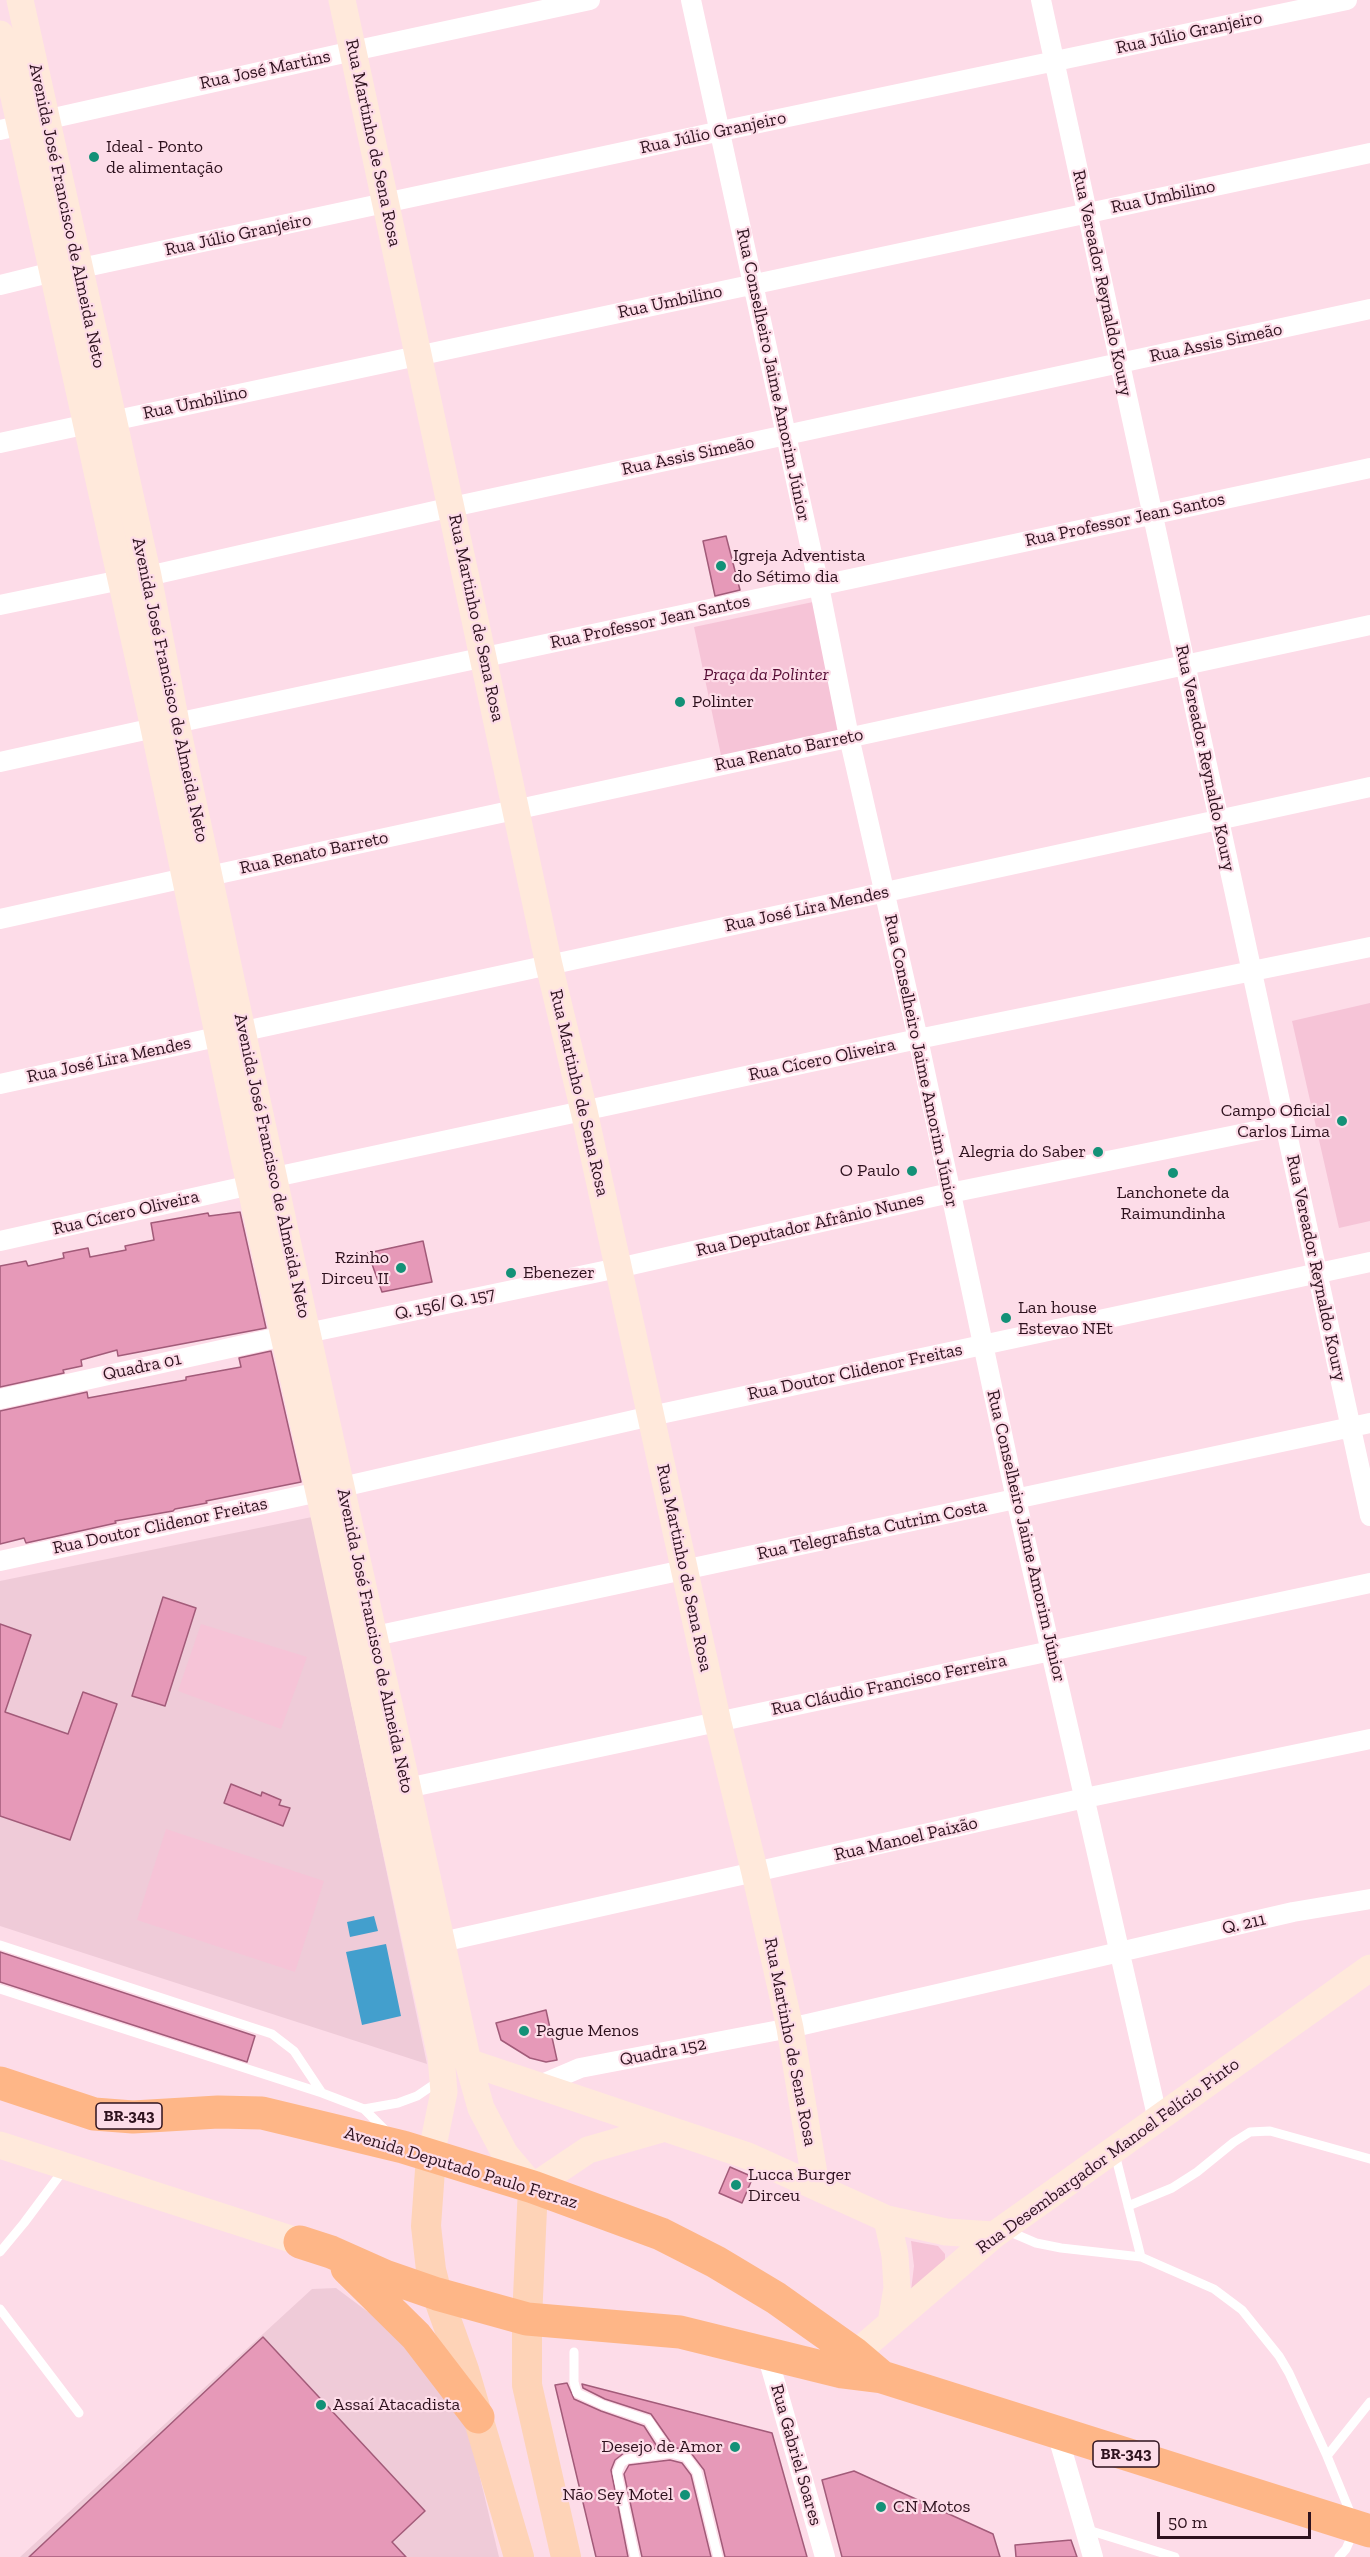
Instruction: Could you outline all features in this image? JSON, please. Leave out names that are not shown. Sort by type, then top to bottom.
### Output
[{"type":"highway","name":"Avenida Deputado Paulo Ferraz","points":[[0,2083],[94,2114],[133,2117],[218,2112],[262,2113],[417,2151],[533,2187],[661,2234],[716,2262],[776,2298],[855,2354],[882,2377]]},
{"type":"highway","name":"Avenida Deputado Paulo Ferraz","points":[[300,2242],[437,2294],[527,2319],[680,2332],[842,2372],[882,2377],[1363,2529]]},
{"type":"highway","points":[[331,2252],[416,2336],[478,2417]]},
{"type":"main road","name":"Avenida José Francisco de Almeida Neto","points":[[20,0],[22,125],[81,268],[121,580],[165,726],[330,1489],[444,2078],[444,2092],[417,2151],[431,2270],[478,2417],[519,2557]]},
{"type":"main road","name":"Rua Martinho de Sena Rosa","points":[[342,0],[549,965],[584,1111],[718,1723],[756,1873],[790,2028],[816,2186]]},
{"type":"main road","name":"Avenida José Francisco de Almeida Neto","points":[[0,34],[53,272],[148,576],[165,726]]},
{"type":"main road","name":"Avenida José Francisco de Almeida Neto","points":[[330,1489],[375,1636],[468,2062],[481,2108],[505,2154],[533,2187]]},
{"type":"main road","name":"Rua Desembargador Manoel Felício Pinto","points":[[855,2354],[998,2232],[1370,1968]]},
{"type":"main road","points":[[468,2062],[748,2156],[887,2219],[946,2232],[998,2232]]},
{"type":"main road","points":[[566,2557],[527,2385],[527,2319],[533,2187],[588,2150],[665,2128]]},
{"type":"main road","points":[[0,2145],[300,2242]]},
{"type":"main road","points":[[887,2219],[895,2255],[897,2288],[891,2323]]},
{"type":"street","name":"Rua José Martins","points":[[22,125],[590,0]]},
{"type":"street","name":"Rua Conselheiro Jaime Amorim Júnior","points":[[691,0],[1016,1499],[1158,2120]]},
{"type":"street","name":"Rua Vereador Reynaldo Koury","points":[[1041,0],[1317,1274],[1360,1425],[1370,1516]]},
{"type":"street","name":"Rua Júlio Granjeiro","points":[[81,268],[1347,0]]},
{"type":"street","name":"Rua Umbilino","points":[[0,443],[1370,153]]},
{"type":"street","points":[[0,285],[53,272]]},
{"type":"street","name":"Rua Assis Simeão","points":[[148,576],[452,507],[1370,309]]},
{"type":"street","name":"Rua Professor Jean Santos","points":[[0,762],[1370,468]]},
{"type":"street","points":[[0,605],[121,580]]},
{"type":"street","name":"Rua Renato Barreto","points":[[0,919],[1370,625]]},
{"type":"street","name":"Rua José Lira Mendes","points":[[0,1084],[1370,787]]},
{"type":"street","name":"Rua Cícero Oliveira","points":[[0,1241],[263,1181],[918,1039],[1370,947]]},
{"type":"street","name":"Rua Deputador Afrânio Nunes","points":[[618,1268],[950,1193],[1285,1125]]},
{"type":"street","name":"Rua Doutor Clidenor Freitas","points":[[0,1561],[651,1416],[1370,1262]]},
{"type":"street","name":"Q. 156/ Q. 157","points":[[296,1334],[618,1268]]},
{"type":"street","name":"Quadra 01","points":[[0,1399],[296,1334]]},
{"type":"street","name":"Rua Telegrafista Cutrim Costa","points":[[375,1636],[1360,1425]]},
{"type":"street","name":"Rua Cláudio Francisco Ferreira","points":[[407,1788],[1370,1583]]},
{"type":"street","name":"Rua Manoel Paixão","points":[[442,1942],[1085,1798],[1370,1739]]},
{"type":"street","name":"Q. 211","points":[[790,2028],[1293,1912],[1370,1899]]},
{"type":"street","name":"Quadra 152","points":[[540,2085],[580,2068],[790,2028]]},
{"type":"street","name":"Rua Gabriel Soares","points":[[767,2354],[825,2557]]},
{"type":"street","points":[[1057,2433],[1093,2557]]},
{"type":"lane","points":[[0,1945],[273,2034],[294,2051],[322,2093]]},
{"type":"lane","points":[[0,1989],[322,2093],[364,2109],[417,2151]]},
{"type":"lane","points":[[364,2109],[398,2103],[417,2096],[444,2078]]},
{"type":"lane","points":[[1128,2206],[1172,2188],[1250,2132],[1270,2130],[1370,2159]]},
{"type":"lane","points":[[1114,2151],[1141,2257]]},
{"type":"lane","points":[[0,2252],[66,2166]]},
{"type":"lane","points":[[998,2232],[1036,2243],[1141,2257],[1214,2289],[1242,2310],[1279,2356],[1289,2373],[1363,2529],[1339,2557]]},
{"type":"lane","points":[[0,2308],[79,2413]]},
{"type":"lane","points":[[574,2352],[574,2382],[577,2393],[603,2405],[648,2420],[670,2453]]},
{"type":"lane","points":[[1327,2456],[1370,2402]]},
{"type":"lane","points":[[635,2557],[617,2473],[621,2463],[627,2459],[670,2453],[686,2457],[697,2472],[718,2557]]},
{"type":"lane","points":[[1085,2529],[1175,2557]]},
{"type":"shaded area","points":[[312,1517],[427,2064],[0,1926],[0,1581]]},
{"type":"shaded area","name":"Assaí Atacadista","points":[[336,2288],[415,2347],[467,2423],[499,2557],[20,2557],[312,2289]]},
{"type":"green space","name":"Praça da Polinter","points":[[813,602],[840,735],[722,760],[694,627]]},
{"type":"green space","name":"Campo Oficial Carlos Lima","points":[[1370,1003],[1370,1221],[1339,1228],[1292,1021]]},
{"type":"green space","points":[[201,1624],[307,1657],[281,1729],[178,1691]]},
{"type":"green space","points":[[166,1829],[324,1881],[295,1972],[137,1920]]},
{"type":"green space","points":[[911,2241],[938,2246],[945,2254],[945,2262],[911,2291],[914,2266]]},
{"type":"water","points":[[374,1916],[378,1931],[350,1937],[347,1922]]},
{"type":"water","points":[[386,1944],[401,2016],[362,2025],[346,1952]]},
{"type":"building","name":"Igreja Adventista do Sétimo dia","points":[[726,536],[740,590],[715,596],[703,541]]},
{"type":"building","points":[[240,1212],[266,1328],[118,1356],[117,1350],[81,1360],[82,1366],[63,1370],[64,1373],[0,1387],[0,1266],[26,1261],[28,1266],[64,1258],[63,1253],[88,1248],[90,1257],[126,1250],[125,1246],[154,1240],[151,1223],[208,1213],[209,1216]]},
{"type":"building","name":"Rzinho Dirceu II","points":[[423,1241],[432,1282],[382,1292],[368,1253]]},
{"type":"building","points":[[271,1351],[301,1482],[206,1501],[207,1503],[173,1511],[115,1521],[116,1523],[26,1543],[24,1538],[0,1544],[0,1411],[87,1392],[88,1398],[186,1380],[186,1377],[241,1367],[239,1358]]},
{"type":"building","points":[[163,1597],[196,1608],[165,1706],[132,1696]]},
{"type":"building","points":[[0,1624],[31,1635],[5,1712],[68,1734],[83,1692],[117,1704],[70,1840],[0,1816]]},
{"type":"building","points":[[231,1784],[261,1796],[262,1792],[281,1800],[279,1805],[290,1808],[283,1826],[224,1803]]},
{"type":"building","points":[[0,1952],[255,2036],[247,2062],[0,1982]]},
{"type":"building","name":"Pague Menos","points":[[546,2010],[557,2060],[546,2062],[530,2058],[501,2040],[496,2023]]},
{"type":"building","name":"Lucca Burger Dirceu","points":[[730,2167],[753,2177],[742,2203],[719,2193]]},
{"type":"building","name":"Assaí Atacadista","points":[[263,2337],[425,2511],[392,2542],[406,2557],[29,2557]]},
{"type":"building","points":[[567,2383],[574,2399],[644,2426],[658,2448],[624,2453],[615,2460],[611,2470],[628,2557],[596,2557],[555,2385]]},
{"type":"building","points":[[582,2384],[772,2433],[807,2557],[725,2557],[704,2470],[691,2453],[674,2447],[651,2414],[605,2399],[583,2388]]},
{"type":"building","points":[[670,2460],[682,2463],[691,2475],[711,2557],[642,2557],[624,2474],[629,2465]]},
{"type":"building","name":"CN Motos","points":[[854,2471],[993,2534],[1000,2557],[842,2557],[822,2480]]},
{"type":"building","points":[[1071,2540],[1077,2557],[1016,2557],[1015,2545]]},
{"type":"place","name":"Ideal - Ponto de alimentação","points":[[94,157]]},
{"type":"place","name":"Igreja Adventista do Sétimo dia","points":[[721,566]]},
{"type":"place","name":"Polinter","points":[[680,702]]},
{"type":"place","name":"Campo Oficial Carlos Lima","points":[[1342,1121]]},
{"type":"place","name":"Alegria do Saber","points":[[1098,1152]]},
{"type":"place","name":"O Paulo","points":[[912,1171]]},
{"type":"place","name":"Lanchonete da Raimundinha","points":[[1173,1173]]},
{"type":"place","name":"Rzinho Dirceu II","points":[[401,1268]]},
{"type":"place","name":"Ebenezer","points":[[511,1273]]},
{"type":"place","name":"Lan house Estevao NEt","points":[[1006,1318]]},
{"type":"place","name":"Pague Menos","points":[[524,2031]]},
{"type":"place","name":"Lucca Burger Dirceu","points":[[736,2185]]},
{"type":"place","name":"Assaí Atacadista","points":[[321,2405]]},
{"type":"place","name":"Desejo de Amor","points":[[735,2447]]},
{"type":"place","name":"Não Sey Motel","points":[[685,2495]]},
{"type":"place","name":"CN Motos","points":[[881,2507]]}]
